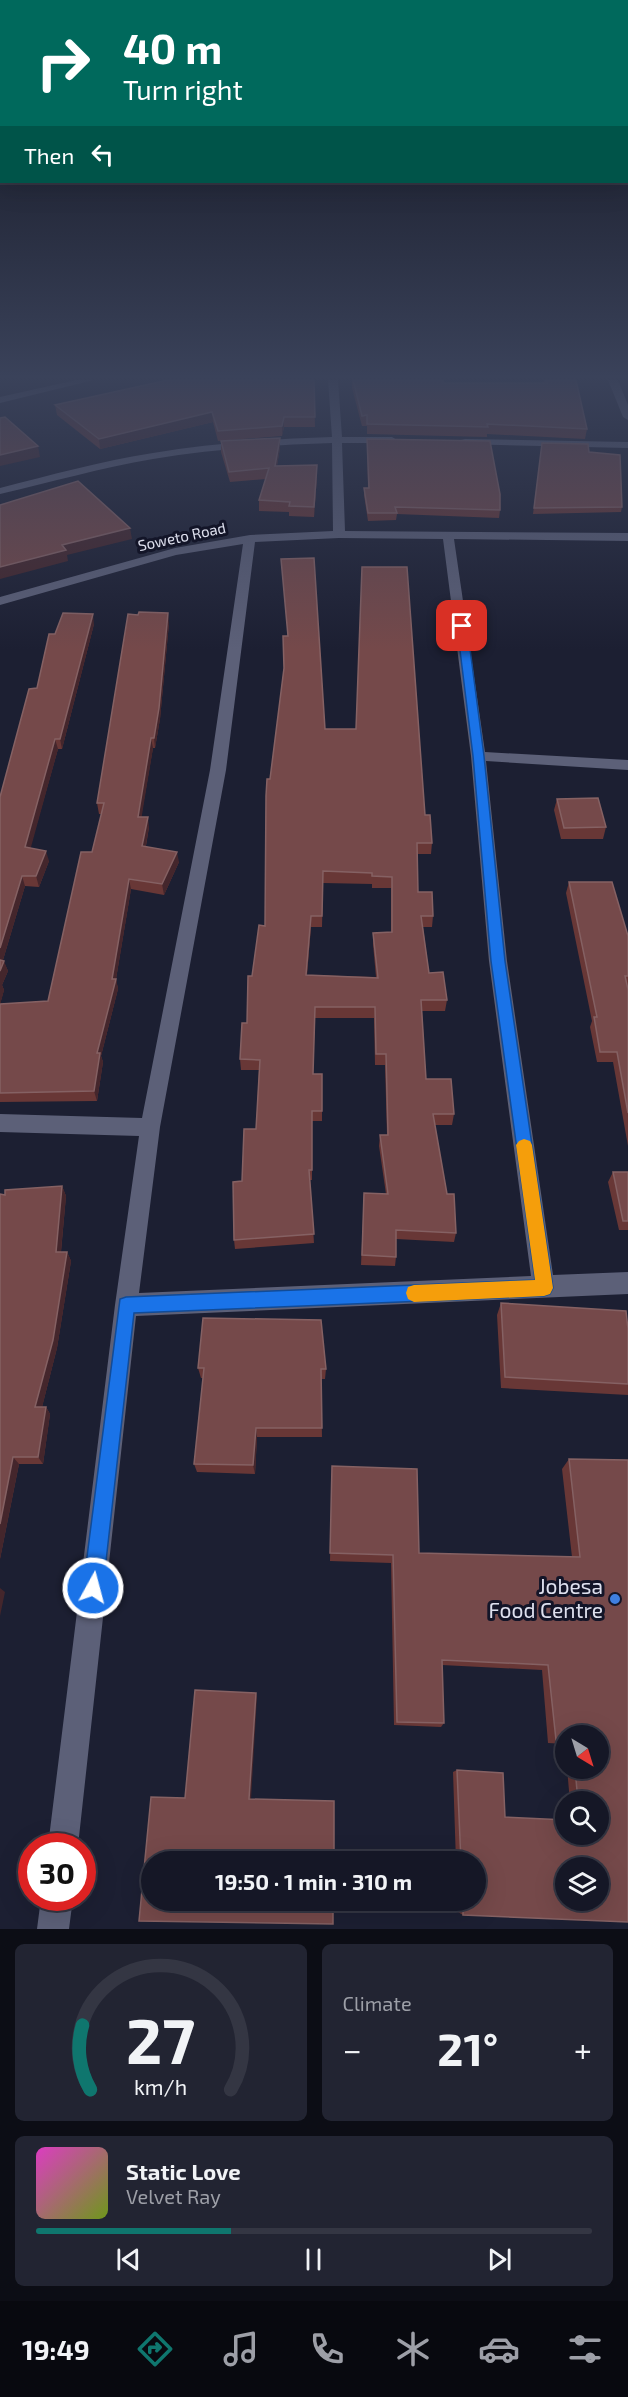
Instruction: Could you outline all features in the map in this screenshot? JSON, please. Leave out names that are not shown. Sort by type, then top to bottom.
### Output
[{"type":"street","points":[[0,491],[90,470]]},
{"type":"street","points":[[338,470],[339,534]]},
{"type":"street","name":"Soweto Road","points":[[0,601],[175,552],[250,539],[339,534],[628,537]]},
{"type":"street","points":[[448,535],[478,756],[498,961],[544,1288]]},
{"type":"street","points":[[65,1833],[126,1305],[150,1127],[218,770],[250,539]]},
{"type":"street","points":[[478,756],[628,765]]},
{"type":"street","points":[[0,1123],[150,1127]]},
{"type":"street","points":[[126,1305],[628,1283]]},
{"type":"street","points":[[53,1929],[55,1911]]},
{"type":"building","points":[[268,470],[317,470],[314,507],[289,506],[290,502],[259,500]]},
{"type":"building","points":[[368,470],[495,470],[500,510],[395,507],[397,513],[368,513],[364,488],[369,488]]},
{"type":"building","points":[[539,470],[621,470],[622,507],[534,508]]},
{"type":"building","points":[[78,481],[130,528],[62,545],[66,550],[0,567],[0,505]]},
{"type":"building","points":[[314,558],[325,729],[356,729],[362,567],[407,567],[425,815],[430,815],[432,843],[417,843],[418,892],[432,892],[433,916],[421,916],[429,973],[443,972],[447,1000],[421,1000],[426,1079],[451,1079],[454,1114],[433,1114],[447,1194],[454,1194],[456,1233],[396,1230],[396,1257],[362,1255],[364,1193],[388,1194],[380,1135],[388,1135],[386,1054],[376,1054],[375,1007],[315,1007],[313,1074],[322,1074],[322,1111],[312,1111],[312,1170],[309,1170],[314,1234],[234,1240],[233,1182],[242,1181],[244,1129],[256,1129],[260,1060],[240,1059],[242,1023],[247,1023],[248,976],[252,976],[259,925],[265,926],[267,779],[270,779],[284,668],[283,636],[288,636],[281,559]],"holes":[[[323,871],[372,873],[372,876],[392,877],[392,932],[373,933],[378,978],[306,975],[311,916],[322,916]]]},
{"type":"building","points":[[139,612],[168,613],[159,708],[154,738],[151,738],[138,817],[148,817],[142,846],[177,852],[162,884],[129,879],[112,979],[116,979],[97,1053],[100,1053],[94,1091],[0,1093],[0,1004],[48,1001],[81,852],[92,852],[104,803],[97,803],[128,614],[138,615]]},
{"type":"building","points":[[63,613],[93,614],[60,739],[55,739],[25,847],[46,851],[36,876],[22,876],[0,948],[0,797],[29,689],[37,688],[49,634],[55,634]]},
{"type":"building","points":[[598,798],[606,827],[564,828],[557,799]]},
{"type":"building","points":[[569,882],[612,882],[628,936],[628,976],[625,976],[628,989],[628,1113],[617,1052],[600,1052],[594,1017],[597,1017]]},
{"type":"building","points":[[613,1172],[628,1172],[628,1221],[623,1221]]},
{"type":"building","points":[[62,1186],[56,1252],[67,1252],[53,1340],[35,1407],[46,1407],[38,1457],[13,1457],[0,1524],[0,1194],[5,1195],[5,1190]]},
{"type":"building","points":[[501,1303],[626,1311],[628,1384],[505,1377]]},
{"type":"building","points":[[203,1318],[321,1320],[326,1369],[321,1369],[322,1428],[256,1428],[253,1465],[194,1464],[204,1368],[198,1368]]},
{"type":"building","points":[[569,1459],[628,1460],[628,1922],[463,1915],[463,1911],[486,1911],[486,1851],[461,1851],[457,1770],[503,1773],[505,1817],[555,1819],[555,1845],[609,1845],[609,1791],[577,1791],[576,1779],[609,1779],[609,1725],[555,1725],[555,1731],[548,1665],[442,1660],[444,1723],[397,1722],[393,1555],[330,1553],[332,1466],[417,1469],[419,1553],[580,1557]]},
{"type":"building","points":[[195,1690],[256,1693],[249,1799],[334,1801],[334,1851],[146,1851],[151,1797],[185,1798]]},
{"type":"building","points":[[141,1900],[141,1911],[333,1911],[333,1924],[139,1921]]},
{"type":"slow traffic","points":[[414,1293],[544,1288],[524,1145]]},
{"type":"place","name":"Jobesa Food Centre","points":[[615,1599]]},
{"type":"route","points":[[93,1588],[126,1305],[544,1288],[498,961],[478,756],[462,626]]}]
